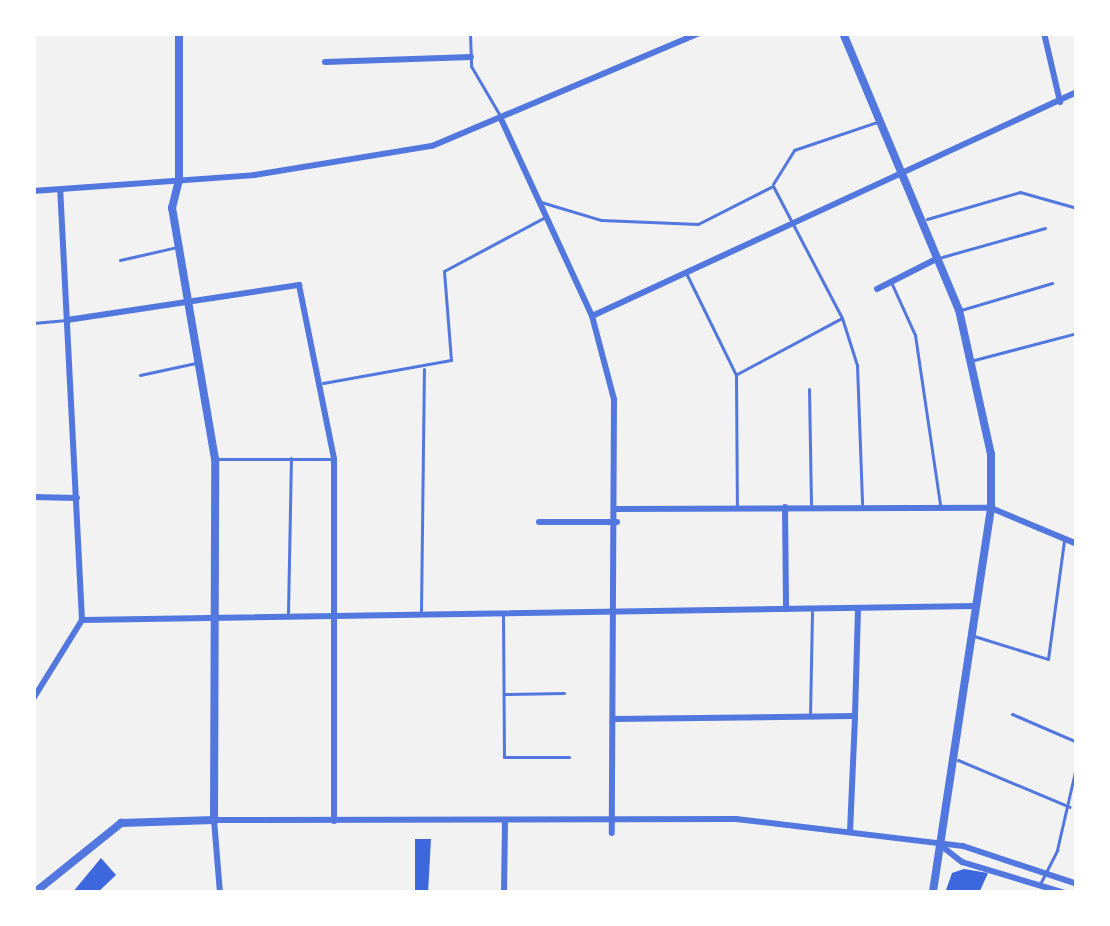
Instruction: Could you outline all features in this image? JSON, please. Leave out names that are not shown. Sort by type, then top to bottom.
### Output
[{"type":"street","points":[[179,33],[179,179],[172,208],[215,459],[214,820],[220,893]]},
{"type":"street","points":[[33,191],[179,179],[432,146],[502,121],[700,33]]},
{"type":"street","points":[[842,33],[907,172],[959,310],[991,454],[991,508],[933,893]]},
{"type":"street","points":[[1044,33],[1060,102]]},
{"type":"street","points":[[325,62],[471,57]]},
{"type":"street","points":[[592,316],[1077,92]]},
{"type":"street","points":[[502,121],[592,316],[614,399],[612,833]]},
{"type":"street","points":[[34,698],[82,620],[60,192]]},
{"type":"street","points":[[877,289],[940,258]]},
{"type":"street","points":[[67,320],[188,296],[298,285],[323,383],[334,459],[334,821]]},
{"type":"street","points":[[33,497],[77,498]]},
{"type":"street","points":[[616,509],[862,504],[991,508],[1077,544]]},
{"type":"street","points":[[785,507],[786,609]]},
{"type":"street","points":[[538,523],[616,522]]},
{"type":"street","points":[[82,620],[212,613],[976,606]]},
{"type":"street","points":[[850,832],[858,608]]},
{"type":"street","points":[[614,719],[855,716]]},
{"type":"street","points":[[38,889],[121,823],[214,820],[736,819],[941,846],[1048,871],[1077,884]]},
{"type":"street","points":[[504,893],[505,820]]},
{"type":"street","points":[[941,846],[962,862],[1066,893]]},
{"type":"lane","points":[[470,33],[471,57],[502,121]]},
{"type":"lane","points":[[540,202],[601,220],[698,224],[772,186],[794,150],[883,120]]},
{"type":"lane","points":[[772,186],[842,318],[860,380],[862,504]]},
{"type":"lane","points":[[926,219],[1020,192],[1077,208]]},
{"type":"lane","points":[[323,383],[451,360],[444,272],[547,216]]},
{"type":"lane","points":[[940,258],[1045,228]]},
{"type":"lane","points":[[120,260],[179,247]]},
{"type":"lane","points":[[686,274],[736,375],[737,508]]},
{"type":"lane","points":[[892,282],[915,335],[940,506]]},
{"type":"lane","points":[[959,310],[1052,283]]},
{"type":"lane","points":[[736,375],[842,318]]},
{"type":"lane","points":[[33,323],[67,320]]},
{"type":"lane","points":[[973,360],[1077,333]]},
{"type":"lane","points":[[140,375],[200,362]]},
{"type":"lane","points":[[421,611],[424,367]]},
{"type":"lane","points":[[809,389],[812,506]]},
{"type":"lane","points":[[289,613],[292,458]]},
{"type":"lane","points":[[215,459],[334,459]]},
{"type":"lane","points":[[972,635],[1048,659],[1064,538]]},
{"type":"lane","points":[[811,718],[812,608]]},
{"type":"lane","points":[[503,613],[504,758],[569,757]]},
{"type":"lane","points":[[502,694],[564,693]]},
{"type":"lane","points":[[1012,714],[1077,742]]},
{"type":"lane","points":[[956,759],[1070,807]]},
{"type":"lane","points":[[1041,882],[1070,807],[1077,763]]},
{"type":"building","points":[[415,839],[431,839],[428,893],[415,893]]},
{"type":"building","points":[[101,858],[116,875],[97,893],[72,893]]},
{"type":"building","points":[[964,869],[988,873],[979,893],[945,893],[952,873]]}]
